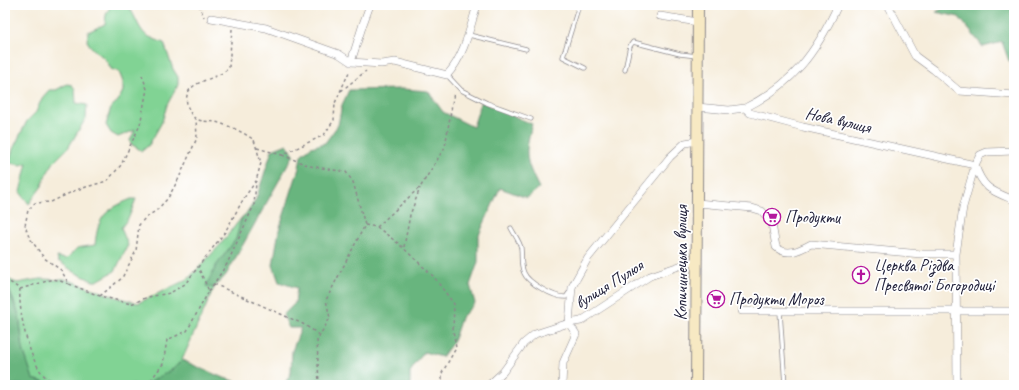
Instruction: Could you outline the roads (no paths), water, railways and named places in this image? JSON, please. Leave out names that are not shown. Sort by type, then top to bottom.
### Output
[{"type":"main road","name":"Копичинецька вулиця","points":[[696,385],[698,5]]},
{"type":"street","points":[[351,62],[370,5]]},
{"type":"street","points":[[211,18],[266,28],[339,54],[351,62],[381,64],[396,62],[447,75],[455,66],[468,34],[477,5]]},
{"type":"street","points":[[697,107],[724,110],[745,108],[774,92],[798,70],[819,42],[838,5]]},
{"type":"street","points":[[888,5],[915,56],[959,91],[1014,95]]},
{"type":"street","points":[[660,16],[698,22]]},
{"type":"street","name":"Нова вулиця","points":[[745,108],[750,113],[803,127],[975,165]]},
{"type":"street","points":[[562,385],[563,363],[576,334],[569,323],[572,287],[588,258],[670,157],[685,143],[697,141]]},
{"type":"street","points":[[957,385],[956,254],[964,207],[975,165],[980,155],[984,152],[1014,151]]},
{"type":"street","points":[[975,165],[981,181],[988,188],[1014,200]]},
{"type":"street","points":[[697,203],[752,208],[762,211],[772,224],[776,247],[785,252],[795,252],[811,244],[882,251],[956,254]]},
{"type":"street","name":"вулиця Пулюя","points":[[489,385],[503,372],[524,343],[535,334],[569,323],[581,321],[650,276],[697,260]]},
{"type":"street","points":[[742,311],[1014,312]]},
{"type":"lane","points":[[579,5],[563,57],[585,68]]},
{"type":"lane","points":[[468,34],[526,49]]},
{"type":"lane","points":[[624,70],[630,46],[633,42],[680,54],[698,56]]},
{"type":"lane","points":[[447,75],[461,90],[487,103],[531,119]]},
{"type":"lane","points":[[511,228],[521,247],[520,262],[524,274],[544,290],[558,297],[566,297],[572,287]]},
{"type":"lane","points":[[780,312],[785,385]]},
{"type":"place","name":"Продукти","points":[[772,217]]},
{"type":"place","name":"Церква Різдва Пресвятої Богородиці","points":[[861,275]]},
{"type":"place","name":"Продукти Мороз","points":[[716,299]]}]
